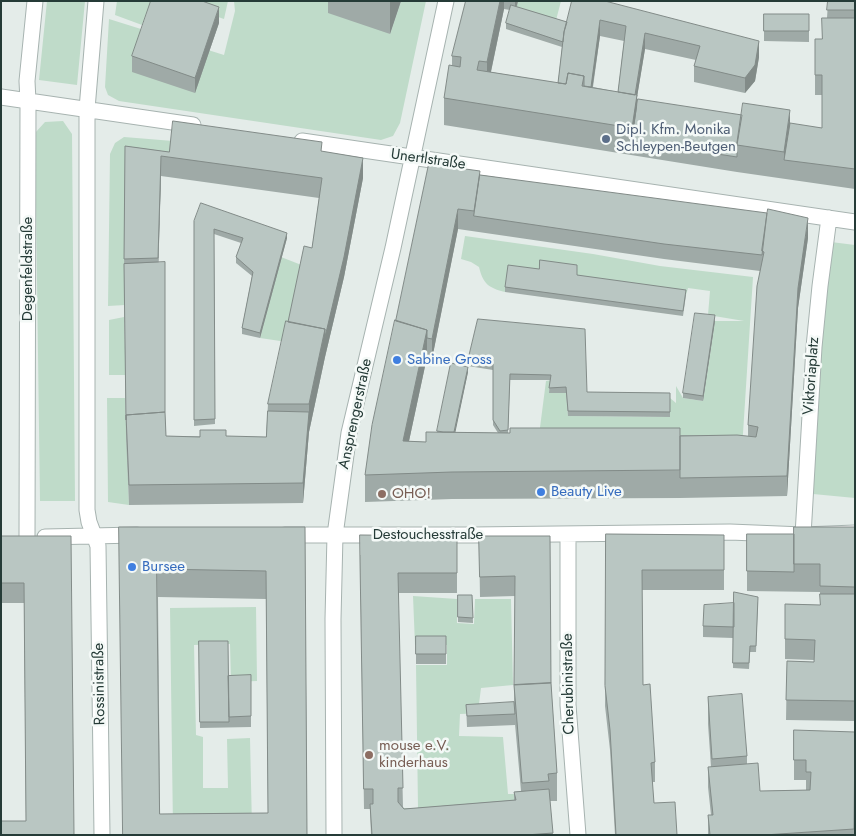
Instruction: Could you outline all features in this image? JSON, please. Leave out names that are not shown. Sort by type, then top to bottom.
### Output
[{"type":"street","name":"Degenfeldstraße","points":[[27,538],[27,81],[35,1]]},
{"type":"street","points":[[95,535],[89,522],[87,510],[87,109],[96,1]]},
{"type":"street","name":"Ansprengerstraße","points":[[334,835],[334,535],[349,433],[393,248],[446,1]]},
{"type":"street","points":[[1,97],[204,126]]},
{"type":"street","name":"Unertlstraße","points":[[290,140],[855,222]]},
{"type":"street","name":"Viktoriaplatz","points":[[803,535],[814,347],[829,218]]},
{"type":"street","name":"Destouchesstraße","points":[[269,535],[730,532],[803,535],[855,533]]},
{"type":"street","name":"Cherubinistraße","points":[[568,534],[568,705],[578,835]]},
{"type":"street","name":"Rossinistraße","points":[[95,535],[98,546],[102,835]]},
{"type":"street","points":[[10,538],[153,535]]},
{"type":"green space","points":[[47,1],[85,1],[77,85],[39,80]]},
{"type":"green space","points":[[117,1],[152,1],[142,25],[115,15]]},
{"type":"green space","points":[[171,1],[228,1],[224,19]]},
{"type":"green space","points":[[234,1],[331,1],[390,34],[401,1],[426,1],[400,123],[393,136],[381,140],[119,101],[108,95],[105,87],[109,19],[224,55],[235,11]]},
{"type":"green space","points":[[518,1],[561,1],[555,24],[515,12]]},
{"type":"green space","points":[[63,121],[72,134],[75,501],[40,501],[35,133],[45,122]]},
{"type":"green space","points":[[124,137],[173,141],[169,172],[126,166],[125,305],[108,306],[110,154],[115,143]]},
{"type":"green space","points":[[465,236],[593,254],[660,266],[753,277],[742,449],[538,443],[546,381],[551,380],[549,393],[566,393],[568,416],[669,417],[670,398],[676,403],[676,386],[683,398],[703,401],[715,321],[744,321],[708,315],[710,291],[688,288],[686,295],[508,271],[505,292],[487,284],[482,278],[479,267],[461,259]]},
{"type":"green space","points":[[831,242],[855,245],[855,498],[813,494],[822,319]]},
{"type":"green space","points":[[281,257],[304,266],[287,342],[260,338]]},
{"type":"green space","points":[[124,317],[126,375],[109,375],[109,320]]},
{"type":"green space","points":[[107,398],[125,398],[129,505],[108,502]]},
{"type":"green space","points":[[413,596],[457,599],[457,623],[474,624],[475,599],[511,599],[513,685],[481,688],[479,704],[511,712],[460,714],[459,736],[503,737],[508,794],[519,794],[520,811],[404,829],[398,808],[418,808],[416,665],[447,665],[447,645],[415,645]]},
{"type":"green space","points":[[256,607],[257,681],[231,682],[230,644],[194,645],[196,735],[203,737],[203,788],[228,788],[227,739],[250,738],[252,828],[173,829],[170,608]]},
{"type":"building","points":[[151,1],[202,1],[219,7],[195,78],[132,56]]},
{"type":"building","points":[[466,1],[500,1],[487,62],[479,61],[477,70],[566,84],[568,73],[584,76],[582,86],[637,95],[632,128],[444,98],[449,65],[460,67],[461,57],[452,56]]},
{"type":"building","points":[[572,1],[605,1],[759,41],[755,65],[745,78],[694,66],[700,46],[645,33],[635,95],[618,92],[626,26],[600,20],[591,87],[584,86],[584,76],[568,73],[566,84],[558,83],[564,32]]},
{"type":"building","points":[[828,1],[855,1],[855,10],[827,10]]},
{"type":"building","points":[[511,5],[567,22],[563,42],[506,23]]},
{"type":"building","points":[[764,14],[809,14],[809,31],[764,31]]},
{"type":"building","points":[[822,18],[855,18],[855,169],[784,160],[790,123],[822,128],[822,75],[815,75],[815,39],[822,39]]},
{"type":"building","points":[[638,99],[742,115],[737,157],[632,141]]},
{"type":"building","points":[[743,103],[790,110],[784,152],[737,145]]},
{"type":"building","points":[[173,121],[322,142],[321,151],[363,158],[344,257],[325,337],[325,329],[288,322],[304,246],[312,248],[322,178],[161,156],[158,258],[124,259],[125,146],[169,152]]},
{"type":"building","points":[[429,164],[480,171],[474,211],[458,209],[432,339],[427,338],[427,330],[396,321]]},
{"type":"building","points":[[480,175],[767,213],[762,255],[664,244],[474,216]]},
{"type":"building","points":[[201,203],[287,233],[260,333],[242,328],[253,272],[236,257],[243,238],[214,229],[215,419],[194,420],[194,221]]},
{"type":"building","points":[[768,209],[808,218],[798,288],[787,476],[680,478],[680,436],[737,435],[756,437],[758,427],[748,425],[757,286],[764,252],[762,251]]},
{"type":"building","points":[[540,260],[577,265],[577,275],[686,290],[683,311],[505,287],[508,265],[539,269]]},
{"type":"building","points":[[165,262],[165,412],[126,415],[126,420],[124,264]]},
{"type":"building","points":[[695,313],[715,315],[703,396],[683,393]]},
{"type":"building","points":[[478,319],[585,329],[587,392],[670,393],[670,412],[568,411],[566,387],[549,388],[551,375],[510,374],[508,430],[500,431],[493,420],[493,364],[468,361]]},
{"type":"building","points":[[395,320],[427,330],[403,441],[426,442],[426,432],[510,433],[510,428],[680,428],[680,470],[452,472],[365,475],[372,425]]},
{"type":"building","points":[[286,321],[325,329],[309,404],[268,404]]},
{"type":"building","points":[[451,363],[468,367],[454,432],[443,432],[437,431]]},
{"type":"building","points":[[268,411],[309,412],[303,483],[129,485],[126,415],[165,412],[166,436],[200,437],[200,430],[226,430],[226,436],[266,437]]},
{"type":"building","points":[[119,527],[305,527],[307,835],[123,835]],"holes":[[[157,569],[266,571],[268,813],[160,814]]]},
{"type":"building","points":[[794,527],[855,527],[855,587],[820,586],[820,564],[794,564]]},
{"type":"building","points":[[606,534],[724,535],[724,570],[642,570],[643,685],[650,684],[655,762],[651,763],[654,803],[675,802],[677,835],[616,835],[610,730],[605,686]]},
{"type":"building","points":[[747,534],[794,534],[794,572],[747,571]]},
{"type":"building","points":[[360,535],[457,536],[457,573],[398,573],[403,788],[398,788],[398,802],[404,809],[516,800],[514,792],[549,789],[553,833],[526,835],[372,835],[370,804],[373,804],[373,789],[364,789]]},
{"type":"building","points":[[1,536],[71,536],[74,835],[1,835],[1,821],[26,821],[24,583],[1,583]]},
{"type":"building","points":[[479,536],[550,536],[551,683],[514,685],[515,576],[480,577]]},
{"type":"building","points":[[734,592],[758,597],[756,646],[750,646],[749,663],[733,663]]},
{"type":"building","points":[[820,594],[855,594],[855,701],[786,700],[787,661],[814,662],[815,640],[785,639],[785,604],[820,605]]},
{"type":"building","points":[[458,595],[472,595],[473,618],[458,617]]},
{"type":"building","points":[[734,603],[734,627],[703,626],[704,605]]},
{"type":"building","points":[[416,636],[446,636],[446,654],[416,654]]},
{"type":"building","points":[[199,641],[228,641],[229,722],[200,722]]},
{"type":"building","points":[[251,675],[251,716],[229,717],[228,676]]},
{"type":"building","points":[[551,683],[557,773],[548,774],[549,781],[522,783],[514,685]]},
{"type":"building","points":[[742,694],[747,756],[712,759],[708,697]]},
{"type":"building","points":[[514,702],[515,714],[467,716],[466,705]]},
{"type":"building","points":[[794,730],[855,732],[854,829],[764,835],[710,835],[708,815],[713,815],[708,767],[758,763],[760,791],[810,790],[811,772],[806,772],[806,760],[794,760]]},
{"type":"place","name":"Dipl. Kfm. Monika Schleypen-Beutgen","points":[[606,139]]},
{"type":"place","name":"Sabine Gross","points":[[397,360]]},
{"type":"place","name":"Beauty Live","points":[[541,492]]},
{"type":"place","name":"OHO!","points":[[382,494]]},
{"type":"place","name":"Bursee","points":[[132,567]]},
{"type":"place","name":"mouse e.V. kinderhaus","points":[[369,755]]}]
